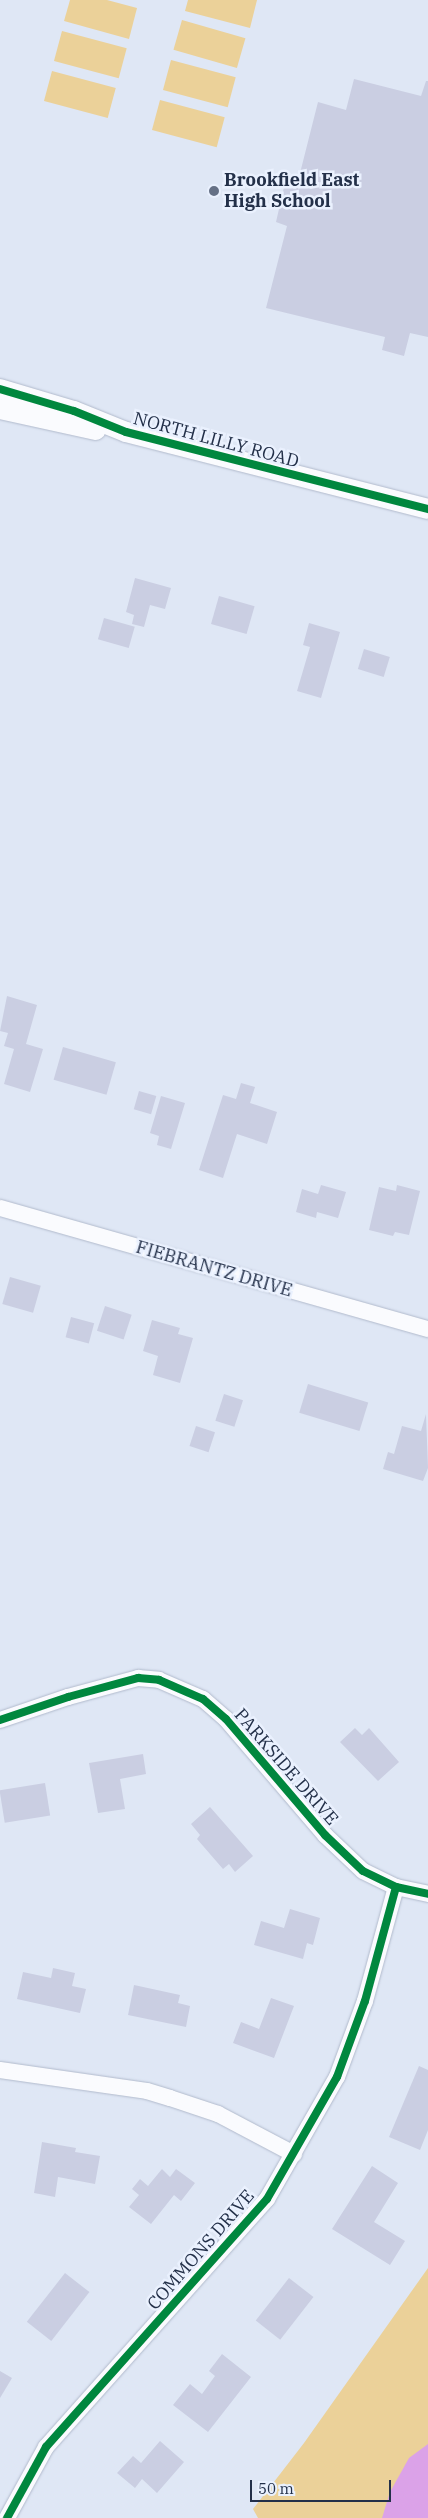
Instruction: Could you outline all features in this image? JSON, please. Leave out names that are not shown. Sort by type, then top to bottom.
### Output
[{"type":"street","name":"NORTH LILLY ROAD","points":[[0,389],[74,411],[126,432]]},
{"type":"street","name":"NORTH LILLY ROAD","points":[[0,410],[126,432],[428,509]]},
{"type":"street","name":"FIEBRANTZ DRIVE","points":[[0,1208],[428,1329]]},
{"type":"street","name":"PARKSIDE DRIVE","points":[[0,1720],[68,1697],[138,1678],[159,1680],[209,1704],[226,1720],[304,1812],[363,1871],[396,1888],[428,1894]]},
{"type":"street","name":"COMMONS DRIVE","points":[[7,2518],[46,2447],[97,2387],[236,2237],[267,2199],[329,2095],[356,2028],[396,1888]]},
{"type":"street","points":[[0,2070],[147,2091],[218,2114],[294,2154]]},
{"type":"shaded area","points":[[70,0],[107,0],[137,8],[129,39],[64,21]]},
{"type":"shaded area","points":[[188,0],[257,0],[250,28],[185,11]]},
{"type":"shaded area","points":[[182,20],[245,38],[237,68],[173,50]]},
{"type":"shaded area","points":[[62,31],[127,48],[119,78],[54,61]]},
{"type":"shaded area","points":[[171,60],[236,77],[228,107],[163,90]]},
{"type":"shaded area","points":[[52,71],[116,88],[108,118],[44,101]]},
{"type":"shaded area","points":[[160,100],[225,117],[217,147],[152,130]]},
{"type":"shaded area","points":[[428,2268],[428,2518],[258,2518],[253,2509],[304,2443]]},
{"type":"shaded area","points":[[428,2444],[428,2518],[382,2518],[390,2492],[409,2458]]},
{"type":"building","points":[[354,79],[421,96],[426,81],[428,81],[428,337],[410,333],[404,356],[382,350],[385,337],[266,308],[287,226],[276,222],[284,187],[296,189],[318,102],[346,110]]},
{"type":"building","points":[[135,578],[171,588],[165,609],[150,605],[144,627],[132,624],[134,615],[126,612]]},
{"type":"building","points":[[219,596],[255,606],[247,634],[211,624]]},
{"type":"building","points":[[104,618],[135,627],[129,648],[98,639]]},
{"type":"building","points":[[309,623],[340,632],[321,698],[297,691],[310,647],[303,645]]},
{"type":"building","points":[[364,649],[390,657],[384,677],[358,669]]},
{"type":"building","points":[[7,996],[37,1005],[26,1044],[43,1049],[30,1092],[4,1084],[14,1049],[4,1046],[8,1033],[0,1031]]},
{"type":"building","points":[[63,1047],[116,1062],[106,1095],[54,1080]]},
{"type":"building","points":[[241,1083],[255,1087],[250,1103],[277,1112],[267,1144],[237,1134],[223,1178],[199,1170],[223,1095],[236,1099]]},
{"type":"building","points":[[139,1091],[156,1096],[151,1114],[134,1109]]},
{"type":"building","points":[[161,1096],[185,1103],[171,1149],[157,1145],[159,1136],[150,1133]]},
{"type":"building","points":[[321,1185],[346,1192],[338,1218],[317,1212],[316,1218],[296,1212],[302,1189],[318,1194]]},
{"type":"building","points":[[397,1185],[420,1191],[409,1235],[395,1232],[393,1236],[369,1230],[379,1187],[396,1191]]},
{"type":"building","points":[[10,1277],[41,1286],[33,1313],[2,1304]]},
{"type":"building","points":[[105,1306],[132,1315],[124,1339],[97,1331]]},
{"type":"building","points":[[71,1317],[94,1323],[89,1343],[66,1337]]},
{"type":"building","points":[[152,1320],[180,1328],[178,1334],[193,1338],[180,1383],[153,1375],[158,1356],[143,1351]]},
{"type":"building","points":[[308,1384],[368,1402],[359,1431],[299,1413]]},
{"type":"building","points":[[224,1394],[243,1400],[234,1427],[215,1421]]},
{"type":"building","points":[[426,1414],[428,1468],[423,1481],[383,1469],[388,1452],[394,1454],[402,1426],[421,1431]]},
{"type":"building","points":[[196,1426],[215,1432],[209,1452],[190,1446]]},
{"type":"building","points":[[355,1728],[362,1735],[369,1728],[399,1762],[378,1781],[340,1742]]},
{"type":"building","points":[[143,1754],[146,1774],[120,1779],[125,1809],[98,1813],[89,1763]]},
{"type":"building","points":[[45,1783],[50,1816],[5,1823],[0,1790]]},
{"type":"building","points":[[210,1807],[253,1856],[235,1872],[229,1864],[223,1869],[197,1839],[200,1835],[191,1824]]},
{"type":"building","points":[[290,1909],[320,1918],[313,1945],[307,1943],[303,1959],[254,1945],[261,1921],[284,1928]]},
{"type":"building","points":[[53,1968],[75,1973],[72,1986],[86,1989],[80,2013],[17,1999],[23,1972],[51,1978]]},
{"type":"building","points":[[134,1985],[180,1995],[178,2003],[190,2006],[186,2027],[128,2015]]},
{"type":"building","points":[[271,1998],[294,2006],[274,2058],[233,2043],[241,2022],[259,2029]]},
{"type":"building","points":[[419,2066],[428,2070],[428,2130],[420,2150],[389,2137]]},
{"type":"building","points":[[42,2142],[76,2148],[75,2152],[100,2156],[95,2184],[58,2177],[55,2197],[34,2193]]},
{"type":"building","points":[[372,2166],[398,2183],[374,2222],[405,2241],[390,2265],[332,2229]]},
{"type":"building","points":[[162,2169],[170,2177],[176,2169],[195,2183],[181,2201],[174,2195],[151,2224],[129,2207],[139,2195],[132,2189],[140,2179],[148,2186]]},
{"type":"building","points":[[65,2273],[89,2292],[51,2341],[27,2322]]},
{"type":"building","points":[[289,2278],[313,2297],[280,2340],[256,2321]]},
{"type":"building","points":[[222,2354],[251,2377],[208,2432],[173,2405],[190,2384],[202,2394],[215,2376],[209,2371]]},
{"type":"building","points":[[0,2371],[12,2378],[0,2398]]},
{"type":"building","points":[[160,2441],[184,2462],[157,2493],[142,2479],[135,2488],[117,2473],[133,2456],[141,2463]]},
{"type":"cycle path","points":[[0,389],[74,411],[126,432],[428,509]]},
{"type":"cycle path","points":[[0,1720],[68,1697],[138,1678],[159,1680],[203,1699],[226,1719],[325,1835],[363,1871],[396,1887],[428,1894]]},
{"type":"cycle path","points":[[7,2518],[46,2447],[267,2199],[337,2077],[365,2001],[396,1887]]},
{"type":"place","name":"Brookfield East High School","points":[[214,191]]}]
